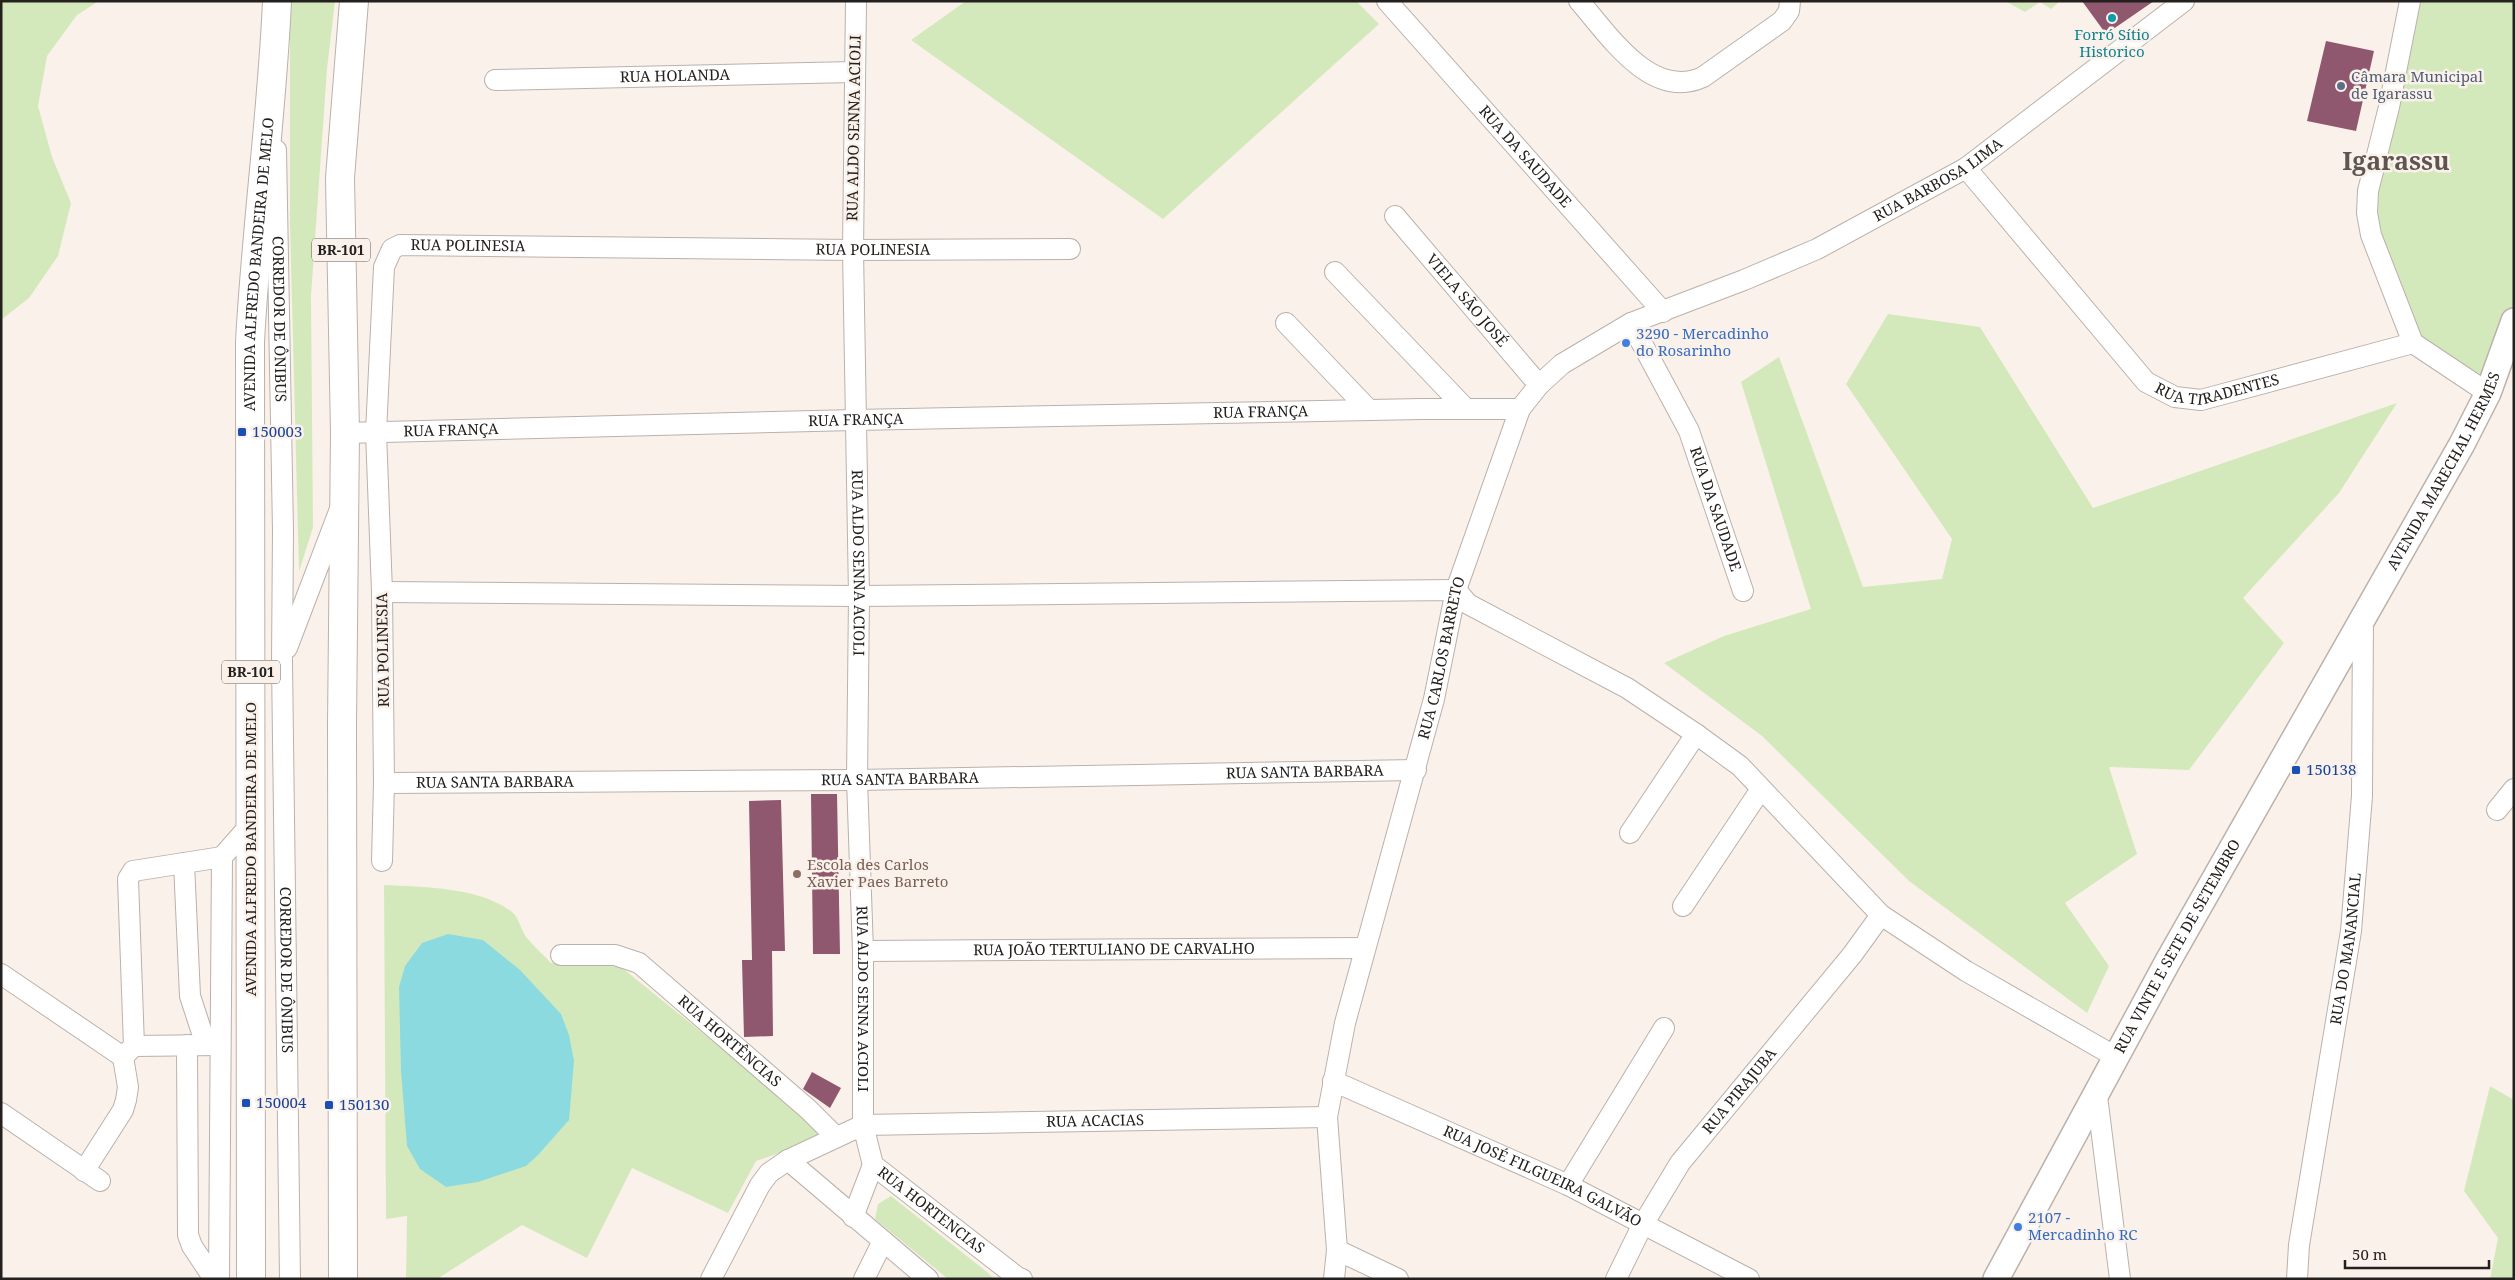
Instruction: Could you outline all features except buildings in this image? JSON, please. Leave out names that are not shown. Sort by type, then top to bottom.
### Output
[{"type":"highway","name":"AVENIDA ALFREDO BANDEIRA DE MELO","points":[[251,1279],[250,342],[254,258],[274,66],[277,1]]},
{"type":"highway","name":"BR-101","points":[[343,1279],[342,725],[345,433],[340,178],[354,1]]},
{"type":"main road","name":"AVENIDA MARECHAL HERMES","points":[[2363,616],[2488,393],[2514,321]]},
{"type":"main road","name":"RUA VINTE E SETE DE SETEMBRO","points":[[1996,1279],[2097,1096],[2168,961],[2363,616]]},
{"type":"street","name":"RUA ALDO SENNA ACIOLI","points":[[856,1],[853,250],[859,596],[857,780],[863,951],[863,1125]]},
{"type":"street","name":"RUA DA SAUDADE","points":[[1387,1],[1663,312]]},
{"type":"street","points":[[1579,1],[1636,64],[1661,80],[1676,84],[1690,83],[1703,77],[1782,22],[1789,11],[1790,1]]},
{"type":"street","name":"RUA BARBOSA LIMA","points":[[1663,312],[1817,249],[1966,168],[2184,1]]},
{"type":"street","points":[[2410,1],[2390,106],[2368,191],[2367,213],[2371,234],[2412,342],[2488,393]]},
{"type":"street","name":"CORREDOR DE ÔNIBUS","points":[[274,66],[283,531],[282,662],[290,1279]]},
{"type":"street","name":"RUA HOLANDA","points":[[495,80],[854,72]]},
{"type":"street","name":"RUA TIRADENTES","points":[[1966,168],[2146,382],[2175,397],[2201,400],[2412,342]]},
{"type":"street","name":"VIELA SÃO JOSÉ","points":[[1395,216],[1538,385]]},
{"type":"street","name":"RUA POLINESIA","points":[[382,861],[384,783],[382,592],[376,432],[384,267],[392,249],[400,245],[853,250],[1070,249]]},
{"type":"street","points":[[1335,272],[1466,409]]},
{"type":"street","name":"RUA CARLOS BARRETO","points":[[1334,1279],[1337,1250],[1327,1117],[1333,1081],[1344,1023],[1416,770],[1434,699],[1456,590],[1520,409],[1538,385],[1562,364],[1631,323],[1663,312]]},
{"type":"street","points":[[1286,323],[1368,410]]},
{"type":"street","name":"RUA DA SAUDADE","points":[[1631,323],[1689,432],[1743,591]]},
{"type":"street","name":"RUA FRANÇA","points":[[345,433],[856,420],[1368,410],[1520,409]]},
{"type":"street","name":"CORREDOR DE ÔNIBUS","points":[[282,662],[344,499]]},
{"type":"street","points":[[382,592],[859,596],[1456,590],[1468,604],[1627,688],[1696,734],[1740,766],[1881,916],[1966,971],[2116,1057]]},
{"type":"street","name":"RUA DO MANANCIAL","points":[[2297,1279],[2300,1245],[2351,931],[2362,796],[2363,616]]},
{"type":"street","points":[[1630,834],[1696,734]]},
{"type":"street","name":"RUA SANTA BARBARA","points":[[384,783],[857,780],[1416,770]]},
{"type":"street","points":[[1683,906],[1761,789]]},
{"type":"street","points":[[2498,810],[2514,789]]},
{"type":"street","points":[[214,1279],[192,1246],[188,1235],[222,857],[252,823]]},
{"type":"street","points":[[1,1113],[92,1176],[123,1110],[128,1087],[128,879],[133,871],[222,857]]},
{"type":"street","points":[[184,864],[190,996],[204,1045],[219,1279]]},
{"type":"street","name":"RUA PIRAJUBA","points":[[1616,1279],[1642,1226],[1680,1163],[1881,916]]},
{"type":"street","name":"RUA JOÃO TERTULIANO DE CARVALHO","points":[[863,951],[1365,948]]},
{"type":"street","name":"RUA HORTÊNCIAS","points":[[561,954],[616,955],[639,963],[809,1110],[836,1137]]},
{"type":"street","points":[[1,974],[129,1051],[204,1045]]},
{"type":"street","points":[[1568,1186],[1664,1028]]},
{"type":"street","name":"RUA JOSÉ FILGUEIRA GALVÃO","points":[[1333,1081],[1568,1186],[1642,1226],[1749,1279]]},
{"type":"street","points":[[2097,1096],[2120,1279]]},
{"type":"street","name":"RUA ACACIAS","points":[[863,1125],[1327,1117]]},
{"type":"street","points":[[711,1279],[760,1185],[769,1173],[788,1160],[863,1125]]},
{"type":"street","name":"RUA HORTENCIAS","points":[[863,1125],[874,1165],[1016,1277],[1022,1279]]},
{"type":"street","points":[[788,1160],[928,1279]]},
{"type":"street","points":[[853,1217],[874,1165]]},
{"type":"street","points":[[864,1279],[883,1241]]},
{"type":"street","points":[[1337,1250],[1398,1279]]},
{"type":"green space","points":[[1,1],[99,1],[77,15],[47,56],[38,106],[52,157],[71,203],[58,256],[29,298],[1,320]]},
{"type":"green space","points":[[290,1],[335,1],[327,69],[311,296],[313,527],[299,572],[290,225]]},
{"type":"green space","points":[[966,1],[1356,1],[1379,24],[1163,219],[911,40]]},
{"type":"green space","points":[[2005,1],[2060,1],[2051,9],[2040,2],[2025,12]]},
{"type":"green space","points":[[2413,1],[2514,1],[2514,327],[2494,382],[2446,355],[2427,352],[2370,219]]},
{"type":"green space","points":[[1888,314],[1980,327],[2093,508],[2397,403],[2339,493],[2243,598],[2284,643],[2189,770],[2109,767],[2137,854],[2065,903],[2109,966],[2087,1013],[1909,881],[1762,736],[1664,663],[1724,636],[1811,609],[1741,382],[1779,357],[1863,587],[1942,579],[1952,539],[1846,384]]},
{"type":"green space","points":[[384,885],[451,890],[468,893],[499,904],[514,914],[527,938],[551,963],[593,958],[616,963],[819,1127],[815,1141],[756,1161],[728,1213],[632,1168],[587,1258],[522,1225],[437,1279],[406,1279],[407,1216],[386,1219]]},
{"type":"green space","points":[[2490,1086],[2514,1100],[2514,1279],[2490,1279],[2498,1238],[2464,1191]]},
{"type":"green space","points":[[891,1196],[994,1279],[948,1279],[875,1219],[878,1204]]},
{"type":"water","points":[[448,934],[483,940],[520,970],[561,1014],[569,1035],[574,1061],[569,1120],[538,1155],[526,1166],[478,1182],[446,1187],[420,1169],[407,1146],[401,1071],[399,987],[405,966],[422,943]]},
{"type":"place","name":"Forró Sítio Historico","points":[[2112,18]]},
{"type":"place","name":"Câmara Municipal de Igarassu","points":[[2341,86]]},
{"type":"place","name":"3290 - Mercadinho do Rosarinho","points":[[1626,343]]},
{"type":"place","name":"150003","points":[[242,432]]},
{"type":"place","name":"150138","points":[[2296,770]]},
{"type":"place","name":"Escola des Carlos Xavier Paes Barreto","points":[[797,874]]},
{"type":"place","name":"150004","points":[[246,1103]]},
{"type":"place","name":"150130","points":[[329,1105]]},
{"type":"place","name":"2107 - Mercadinho RC","points":[[2018,1227]]},
{"type":"district","name":"Igarassu","points":[[2396,161]]}]
